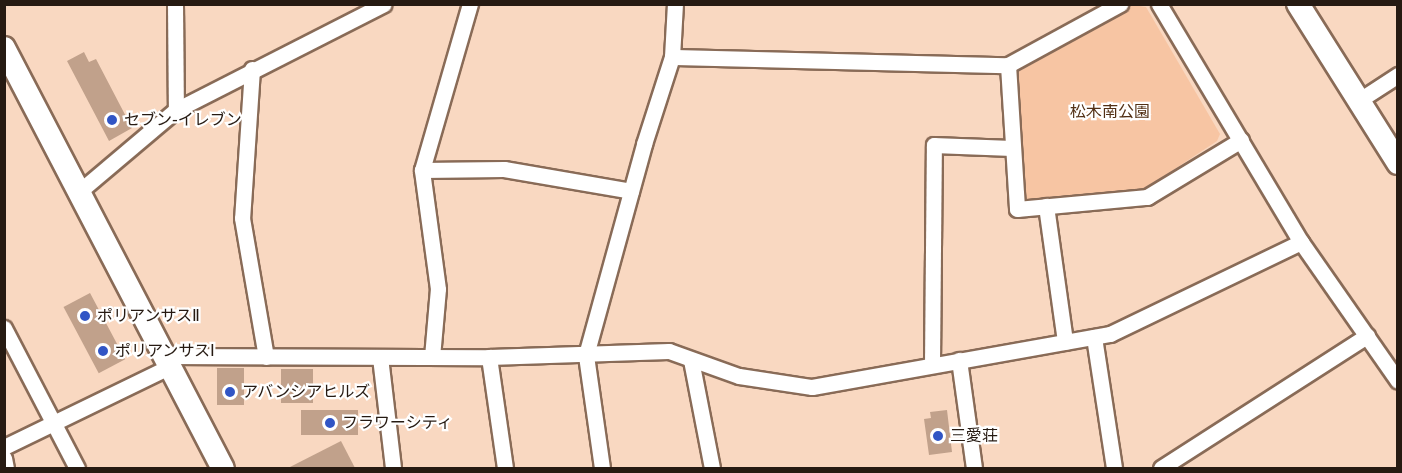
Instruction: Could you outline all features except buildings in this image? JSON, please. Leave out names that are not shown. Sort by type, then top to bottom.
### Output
[{"type":"street","points":[[175,4],[176,110]]},
{"type":"street","points":[[80,191],[176,110],[252,69],[384,4]]},
{"type":"street","points":[[432,357],[437,281],[422,170],[470,4]]},
{"type":"street","points":[[602,468],[586,355],[631,191],[672,57],[675,4]]},
{"type":"street","points":[[672,57],[1008,65],[1120,4]]},
{"type":"street","points":[[1159,4],[1301,242],[1398,381]]},
{"type":"street","points":[[1298,4],[1398,163]]},
{"type":"street","points":[[4,48],[223,468]]},
{"type":"street","points":[[1008,65],[1011,148],[1017,209],[1147,196],[1240,140]]},
{"type":"street","points":[[252,69],[242,210],[266,357]]},
{"type":"street","points":[[1358,101],[1398,75]]},
{"type":"street","points":[[932,364],[934,145],[1011,148]]},
{"type":"street","points":[[422,170],[504,169],[631,191]]},
{"type":"street","points":[[1046,206],[1065,342]]},
{"type":"street","points":[[4,447],[54,425],[168,361],[266,357],[489,357],[669,351],[739,376],[797,387],[828,386],[932,364],[1110,334],[1301,242]]},
{"type":"street","points":[[4,328],[77,468]]},
{"type":"street","points":[[1161,468],[1366,336]]},
{"type":"street","points":[[1094,337],[1114,468]]},
{"type":"street","points":[[380,357],[393,468]]},
{"type":"street","points":[[489,357],[505,468]]},
{"type":"street","points":[[691,360],[712,468]]},
{"type":"street","points":[[959,360],[974,468]]},
{"type":"street","points":[[4,459],[6,468]]},
{"type":"green space","name":"松木南公園","points":[[1133,5],[1146,7],[1220,134],[1217,141],[1140,192],[1031,201],[1020,195],[1014,74],[1018,67]]},
{"type":"place","name":"セブン-イレブン","points":[[112,120]]},
{"type":"place","name":"ポリアンサスⅡ","points":[[85,316]]},
{"type":"place","name":"ポリアンサスⅠ","points":[[103,351]]},
{"type":"place","name":"アバンシアヒルズ","points":[[230,392]]},
{"type":"place","name":"フラワーシティ","points":[[330,423]]},
{"type":"place","name":"三愛荘","points":[[938,436]]}]
